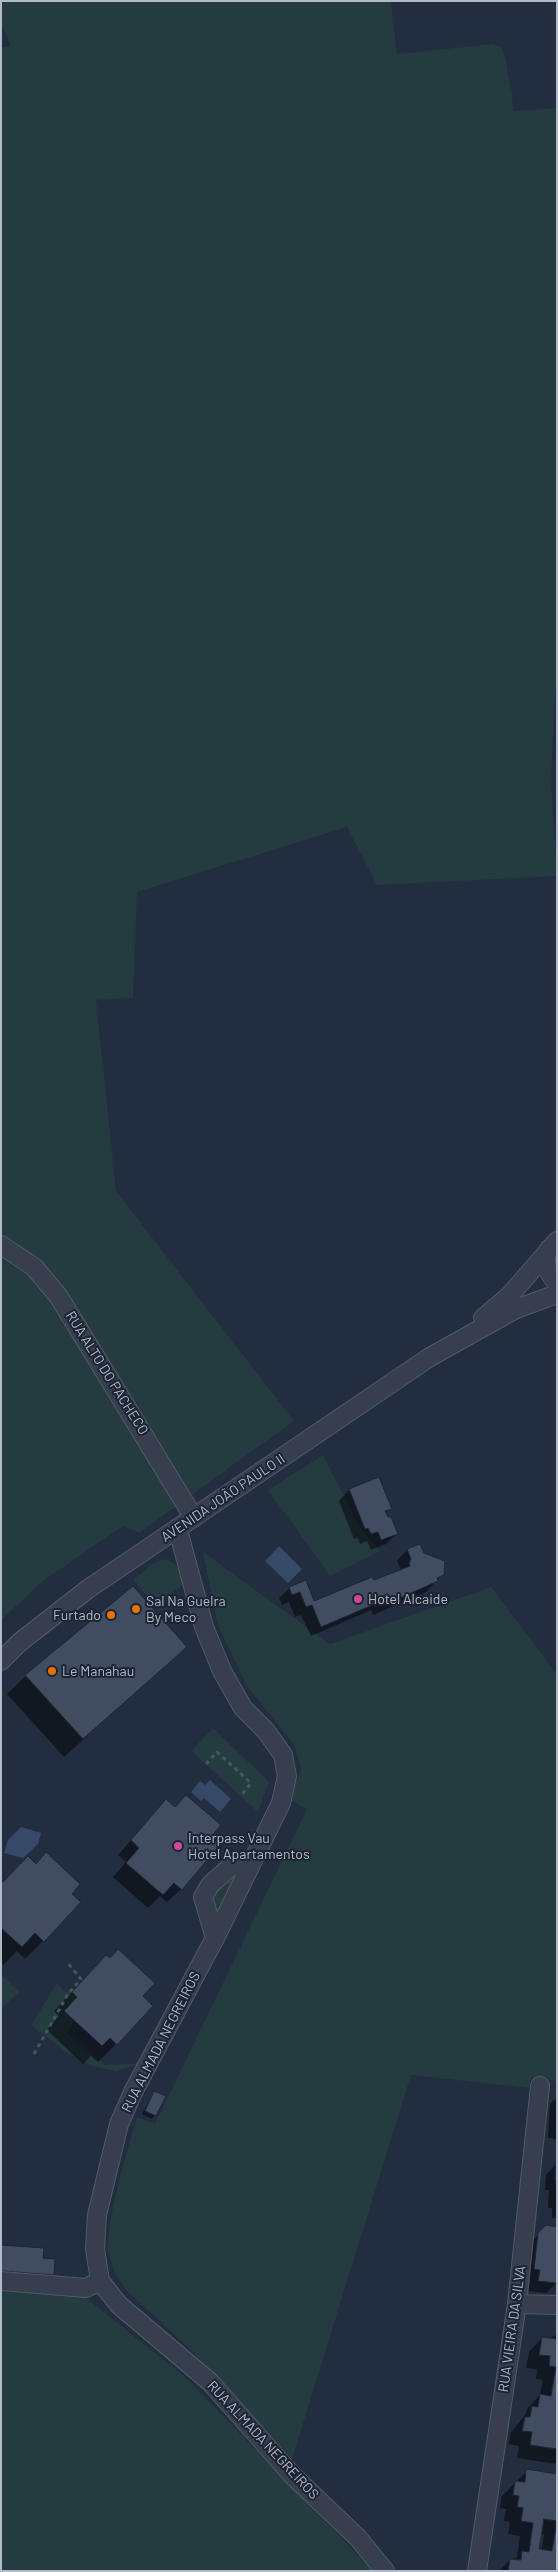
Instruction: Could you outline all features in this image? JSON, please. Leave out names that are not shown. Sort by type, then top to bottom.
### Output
[{"type":"street","points":[[554,1241],[546,1258],[547,1270],[557,1284]]},
{"type":"street","points":[[451,1343],[510,1295],[554,1241]]},
{"type":"street","name":"RUA ALTO DO PACHECO","points":[[1,1245],[34,1267],[59,1296],[194,1518]]},
{"type":"street","points":[[451,1343],[516,1309],[557,1294]]},
{"type":"street","name":"AVENIDA JOÃO PAULO II","points":[[1,1661],[20,1642],[88,1589],[178,1530],[451,1343]]},
{"type":"street","name":"RUA ALMADA NEGREIROS","points":[[178,1530],[204,1627],[222,1671],[243,1708],[266,1731],[283,1755],[286,1776],[281,1803],[214,1938],[133,2092],[119,2124],[98,2215],[96,2249],[100,2281],[119,2305],[210,2382],[293,2476],[358,2538],[386,2571]]},
{"type":"street","points":[[214,1938],[203,1897],[210,1885],[229,1868],[238,1863],[251,1863]]},
{"type":"street","name":"RUA VIEIRA DA SILVA","points":[[477,2571],[517,2304],[540,2086]]},
{"type":"street","points":[[1,2282],[86,2288],[100,2281]]},
{"type":"street","points":[[517,2304],[557,2305]]},
{"type":"path","points":[[206,1764],[217,1752],[228,1762],[251,1784],[241,1796]]},
{"type":"path","points":[[34,2054],[68,1994],[81,1979],[66,1961]]},
{"type":"green space","points":[[1,1],[391,1],[397,54],[492,44],[501,47],[505,56],[514,111],[557,108],[557,655],[551,781],[557,876],[377,885],[347,827],[137,892],[133,998],[96,1000],[116,1191],[294,1421],[139,1533],[123,1526],[43,1581],[1,1620],[1,47],[11,46],[1,24]]},
{"type":"green space","points":[[323,1455],[361,1529],[380,1551],[330,1576],[268,1490]]},
{"type":"green space","points":[[203,1552],[330,1644],[491,1587],[557,1674],[557,2081],[531,2078],[529,2088],[411,2075],[292,2459],[193,2352],[127,2291],[115,2274],[107,2248],[110,2221],[120,2176],[137,2117],[155,2124],[307,1809],[290,1800],[301,1769],[294,1745],[247,1686],[218,1626]]},
{"type":"green space","points":[[163,1559],[172,1562],[180,1570],[184,1584],[155,1605],[133,1580],[152,1564]]},
{"type":"green space","points":[[213,1728],[269,1782],[258,1812],[191,1751]]},
{"type":"green space","points":[[234,1873],[236,1875],[220,1911],[217,1911],[212,1908],[211,1894]]},
{"type":"green space","points":[[1,1974],[19,1992],[1,2009]]},
{"type":"green space","points":[[57,1983],[66,1992],[72,1992],[77,1997],[64,2011],[74,2020],[67,2033],[105,2065],[143,2063],[116,2071],[91,2066],[66,2052],[31,2025]]},
{"type":"green space","points":[[1,2291],[80,2293],[184,2376],[373,2571],[1,2571]]},
{"type":"water","points":[[279,1546],[302,1569],[288,1583],[265,1561]]},
{"type":"water","points":[[210,1780],[231,1799],[220,1812],[204,1798],[201,1801],[191,1792],[200,1781],[205,1785]]},
{"type":"water","points":[[21,1827],[41,1833],[38,1844],[23,1858],[4,1853],[8,1840]]},
{"type":"building","points":[[379,1477],[392,1509],[385,1511],[388,1517],[391,1517],[398,1534],[381,1540],[378,1532],[371,1534],[368,1528],[365,1529],[349,1489]]},
{"type":"building","points":[[420,1544],[424,1553],[445,1561],[444,1575],[437,1578],[438,1581],[384,1605],[382,1601],[321,1627],[312,1605],[306,1607],[300,1592],[292,1595],[289,1587],[306,1580],[314,1601],[372,1577],[374,1580],[410,1566],[411,1559],[407,1549]]},
{"type":"building","points":[[133,1586],[187,1647],[83,1739],[25,1675]]},
{"type":"building","name":"Interpass Vau Hotel Apartamentos","points":[[186,1795],[221,1825],[211,1837],[220,1845],[182,1890],[174,1883],[163,1895],[126,1863],[139,1848],[131,1840],[166,1799],[175,1807]]},
{"type":"building","points":[[46,1852],[80,1884],[72,1894],[81,1902],[44,1942],[35,1933],[22,1947],[1,1928],[1,1884],[28,1856],[36,1864]]},
{"type":"building","points":[[118,1949],[155,1983],[143,1996],[153,2006],[117,2045],[110,2038],[102,2046],[64,2011],[77,1997],[72,1992],[106,1955],[110,1958]]},
{"type":"building","points":[[154,2091],[166,2096],[156,2116],[145,2111]]},
{"type":"building","points":[[556,2163],[557,2180],[555,2180]]},
{"type":"building","points":[[546,2225],[557,2227],[557,2283],[538,2281],[540,2270],[534,2269],[538,2233]]},
{"type":"building","points":[[1,2245],[44,2248],[43,2258],[55,2259],[54,2275],[1,2271]]},
{"type":"building","points":[[542,2337],[557,2339],[557,2449],[530,2445],[532,2432],[522,2431],[525,2417],[530,2417],[532,2406],[538,2407],[540,2394],[551,2396],[556,2367],[549,2366],[550,2356],[539,2355]]},
{"type":"building","points":[[526,2469],[557,2474],[557,2521],[557,2571],[508,2571],[510,2559],[521,2560],[522,2551],[529,2552],[533,2523],[521,2521],[523,2508],[517,2507],[519,2496],[513,2495],[515,2481],[525,2482]],"holes":[[[544,2519],[557,2521],[552,2551],[539,2549]]]},
{"type":"place","name":"Hotel Alcaide","points":[[358,1599]]},
{"type":"place","name":"Sal Na Guelra By Meco","points":[[136,1609]]},
{"type":"place","name":"Furtado","points":[[111,1615]]},
{"type":"place","name":"Le Manahau","points":[[52,1671]]},
{"type":"place","name":"Interpass Vau Hotel Apartamentos","points":[[178,1846]]}]
